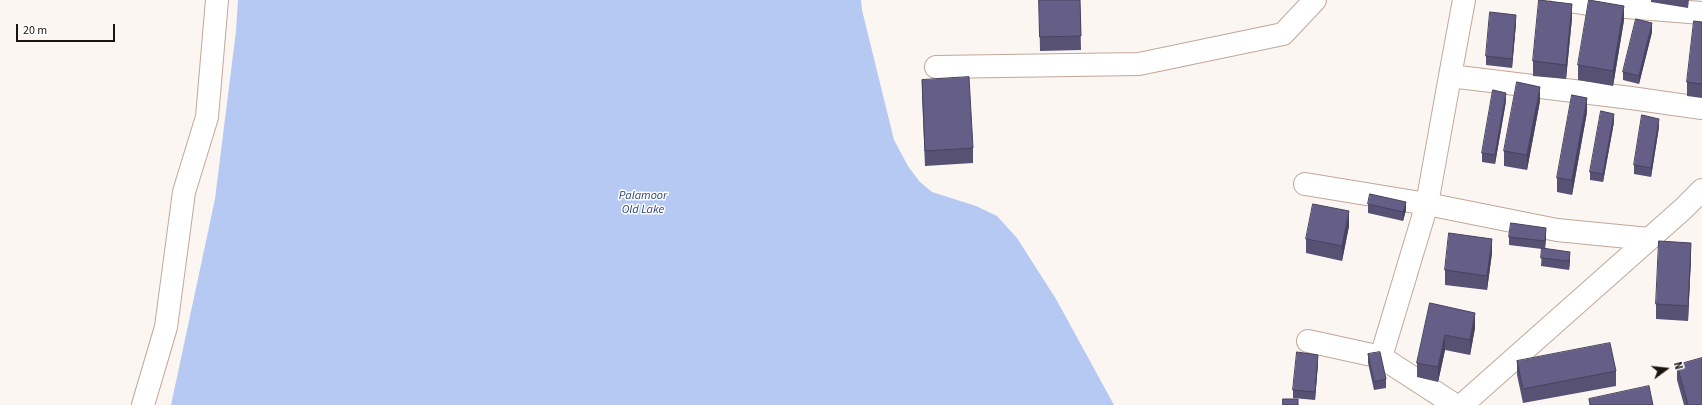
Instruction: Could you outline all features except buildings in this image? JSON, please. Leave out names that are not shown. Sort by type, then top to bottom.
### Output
[{"type":"street","points":[[143,405],[166,327],[184,192],[207,117],[218,0]]},
{"type":"street","points":[[936,67],[1139,64],[1283,34],[1314,0]]},
{"type":"street","points":[[1381,357],[1427,204],[1464,0]]},
{"type":"street","points":[[1562,0],[1588,4],[1702,13]]},
{"type":"street","points":[[1450,76],[1702,108]]},
{"type":"street","points":[[1305,184],[1427,204],[1557,230],[1649,239]]},
{"type":"street","points":[[1462,405],[1683,209],[1702,190]]},
{"type":"street","points":[[1308,341],[1381,357],[1455,405]]},
{"type":"water","name":"Palamoor Old Lake","points":[[238,0],[861,0],[862,10],[894,140],[908,166],[919,181],[932,192],[976,206],[997,216],[1017,238],[1056,299],[1114,405],[171,405],[215,199],[236,31]]}]
